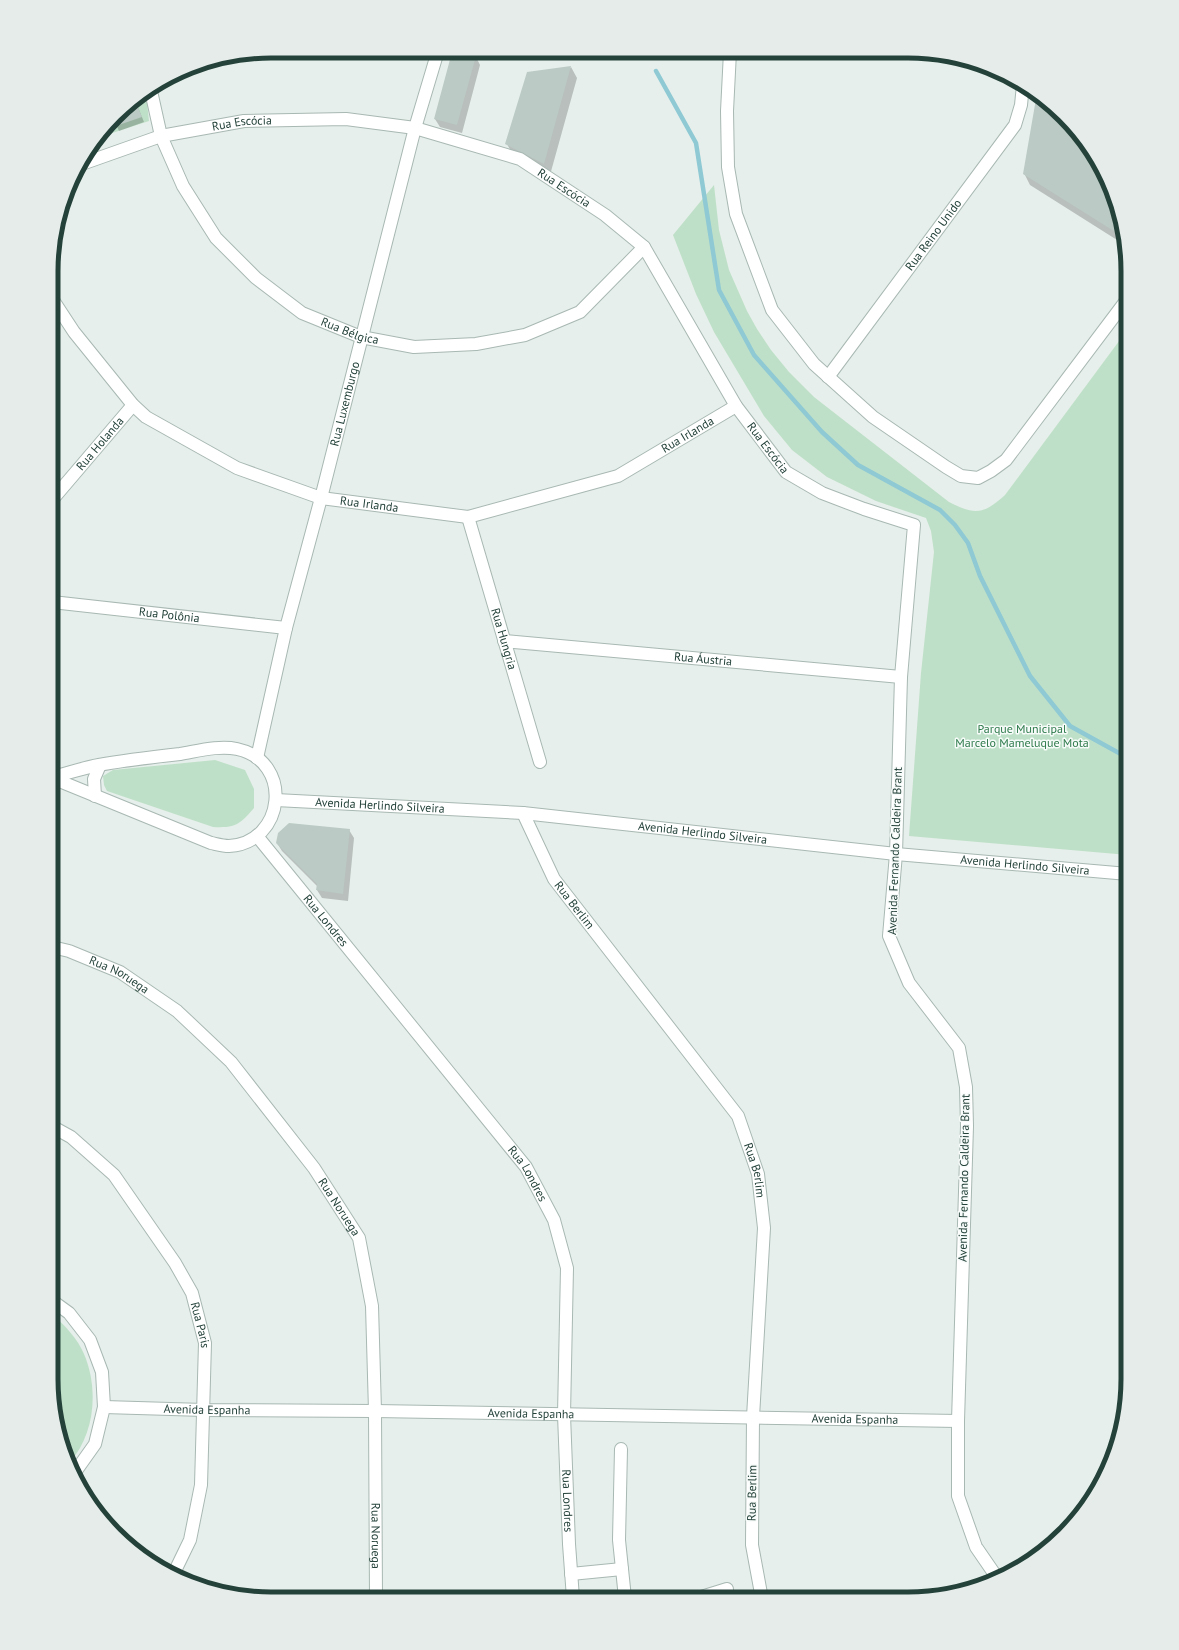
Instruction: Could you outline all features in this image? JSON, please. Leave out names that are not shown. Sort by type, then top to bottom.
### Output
[{"type":"street","name":"Rua Luxemburgo","points":[[258,758],[286,628],[321,498],[415,128],[436,58]]},
{"type":"street","points":[[730,58],[727,111],[728,167],[736,214],[772,310],[814,364],[828,377],[873,417],[946,467],[961,476],[978,478],[1006,460],[1121,307]]},
{"type":"street","name":"Rua Reino Unido","points":[[828,377],[1015,125],[1022,105],[1023,91]]},
{"type":"street","name":"Rua Bélgica","points":[[152,94],[161,136],[183,186],[216,238],[256,278],[302,313],[361,337],[414,347],[476,344],[526,335],[580,312],[644,247]]},
{"type":"street","name":"Rua Escócia","points":[[87,162],[161,136],[244,121],[346,119],[415,128],[520,159],[605,215],[644,247],[736,406],[786,472],[822,493],[864,510],[914,525]]},
{"type":"street","name":"Rua Irlanda","points":[[58,308],[74,332],[133,405],[146,417],[236,468],[321,498],[468,517],[618,476],[736,406]]},
{"type":"street","name":"Rua Holanda","points":[[58,493],[133,405]]},
{"type":"street","name":"Rua Hungria","points":[[468,517],[540,762]]},
{"type":"street","name":"Avenida Fernando Caldeira Brant","points":[[914,525],[901,677],[896,854],[890,936],[910,983],[959,1048],[966,1087],[967,1126],[958,1421],[958,1496],[976,1548],[994,1574]]},
{"type":"street","name":"Rua Polônia","points":[[58,603],[286,628]]},
{"type":"street","name":"Rua Áustria","points":[[504,641],[901,677]]},
{"type":"street","points":[[58,776],[100,765],[226,748],[238,749],[258,758],[265,764],[274,781],[276,800],[272,817],[257,836],[246,842],[229,846],[211,843],[58,780]]},
{"type":"street","points":[[95,796],[94,779],[100,765]]},
{"type":"street","name":"Avenida Herlindo Silveira","points":[[276,800],[523,812],[896,854],[1121,873]]},
{"type":"street","name":"Rua Berlim","points":[[523,812],[554,879],[738,1116],[758,1174],[764,1228],[753,1417],[752,1545],[761,1592]]},
{"type":"street","name":"Rua Londres","points":[[257,836],[526,1167],[554,1220],[567,1268],[564,1415],[572,1592]]},
{"type":"street","name":"Rua Noruega","points":[[58,948],[69,951],[120,972],[177,1010],[231,1062],[314,1168],[359,1238],[372,1306],[375,1411],[376,1592]]},
{"type":"street","name":"Rua Paris","points":[[58,1130],[71,1137],[114,1175],[175,1263],[192,1293],[205,1343],[201,1485],[190,1540],[176,1569]]},
{"type":"street","points":[[58,1305],[69,1313],[90,1340],[102,1372],[104,1407],[95,1444],[78,1468]]},
{"type":"street","name":"Avenida Espanha","points":[[104,1407],[204,1410],[375,1411],[958,1421]]},
{"type":"street","points":[[621,1449],[619,1540],[624,1592]]},
{"type":"street","points":[[571,1574],[622,1568]]},
{"type":"street","points":[[717,1592],[727,1589]]},
{"type":"green space","points":[[146,98],[149,121],[107,135],[120,120]]},
{"type":"green space","name":"Parque Municipal Marcelo Mameluque Mota","points":[[714,185],[719,230],[729,270],[747,311],[771,350],[789,372],[814,397],[949,502],[972,511],[978,511],[991,506],[1005,495],[1121,338],[1121,854],[909,836],[921,673],[934,552],[931,531],[926,518],[876,501],[827,477],[792,450],[764,416],[714,332],[696,294],[673,235]]},
{"type":"green space","points":[[215,760],[245,770],[254,789],[254,808],[240,822],[232,826],[213,827],[107,791],[104,785],[103,776],[113,770]]},
{"type":"green space","points":[[58,1320],[74,1337],[84,1354],[92,1382],[92,1411],[89,1425],[78,1452],[73,1458],[62,1421],[58,1393]]},
{"type":"building","points":[[450,58],[475,58],[457,125],[434,119]]},
{"type":"building","points":[[571,66],[544,164],[505,144],[527,72]]},
{"type":"building","points":[[1036,100],[1059,120],[1068,130],[1093,164],[1110,202],[1118,233],[1023,174]]},
{"type":"building","points":[[137,105],[142,117],[114,127]]},
{"type":"building","points":[[289,823],[350,829],[343,894],[316,890],[317,884],[276,843],[278,833]]},
{"type":"waterway","points":[[656,71],[696,143],[719,290],[754,355],[822,432],[858,465],[940,510],[955,525],[968,543],[980,576],[1030,676],[1070,726],[1121,754]]}]
